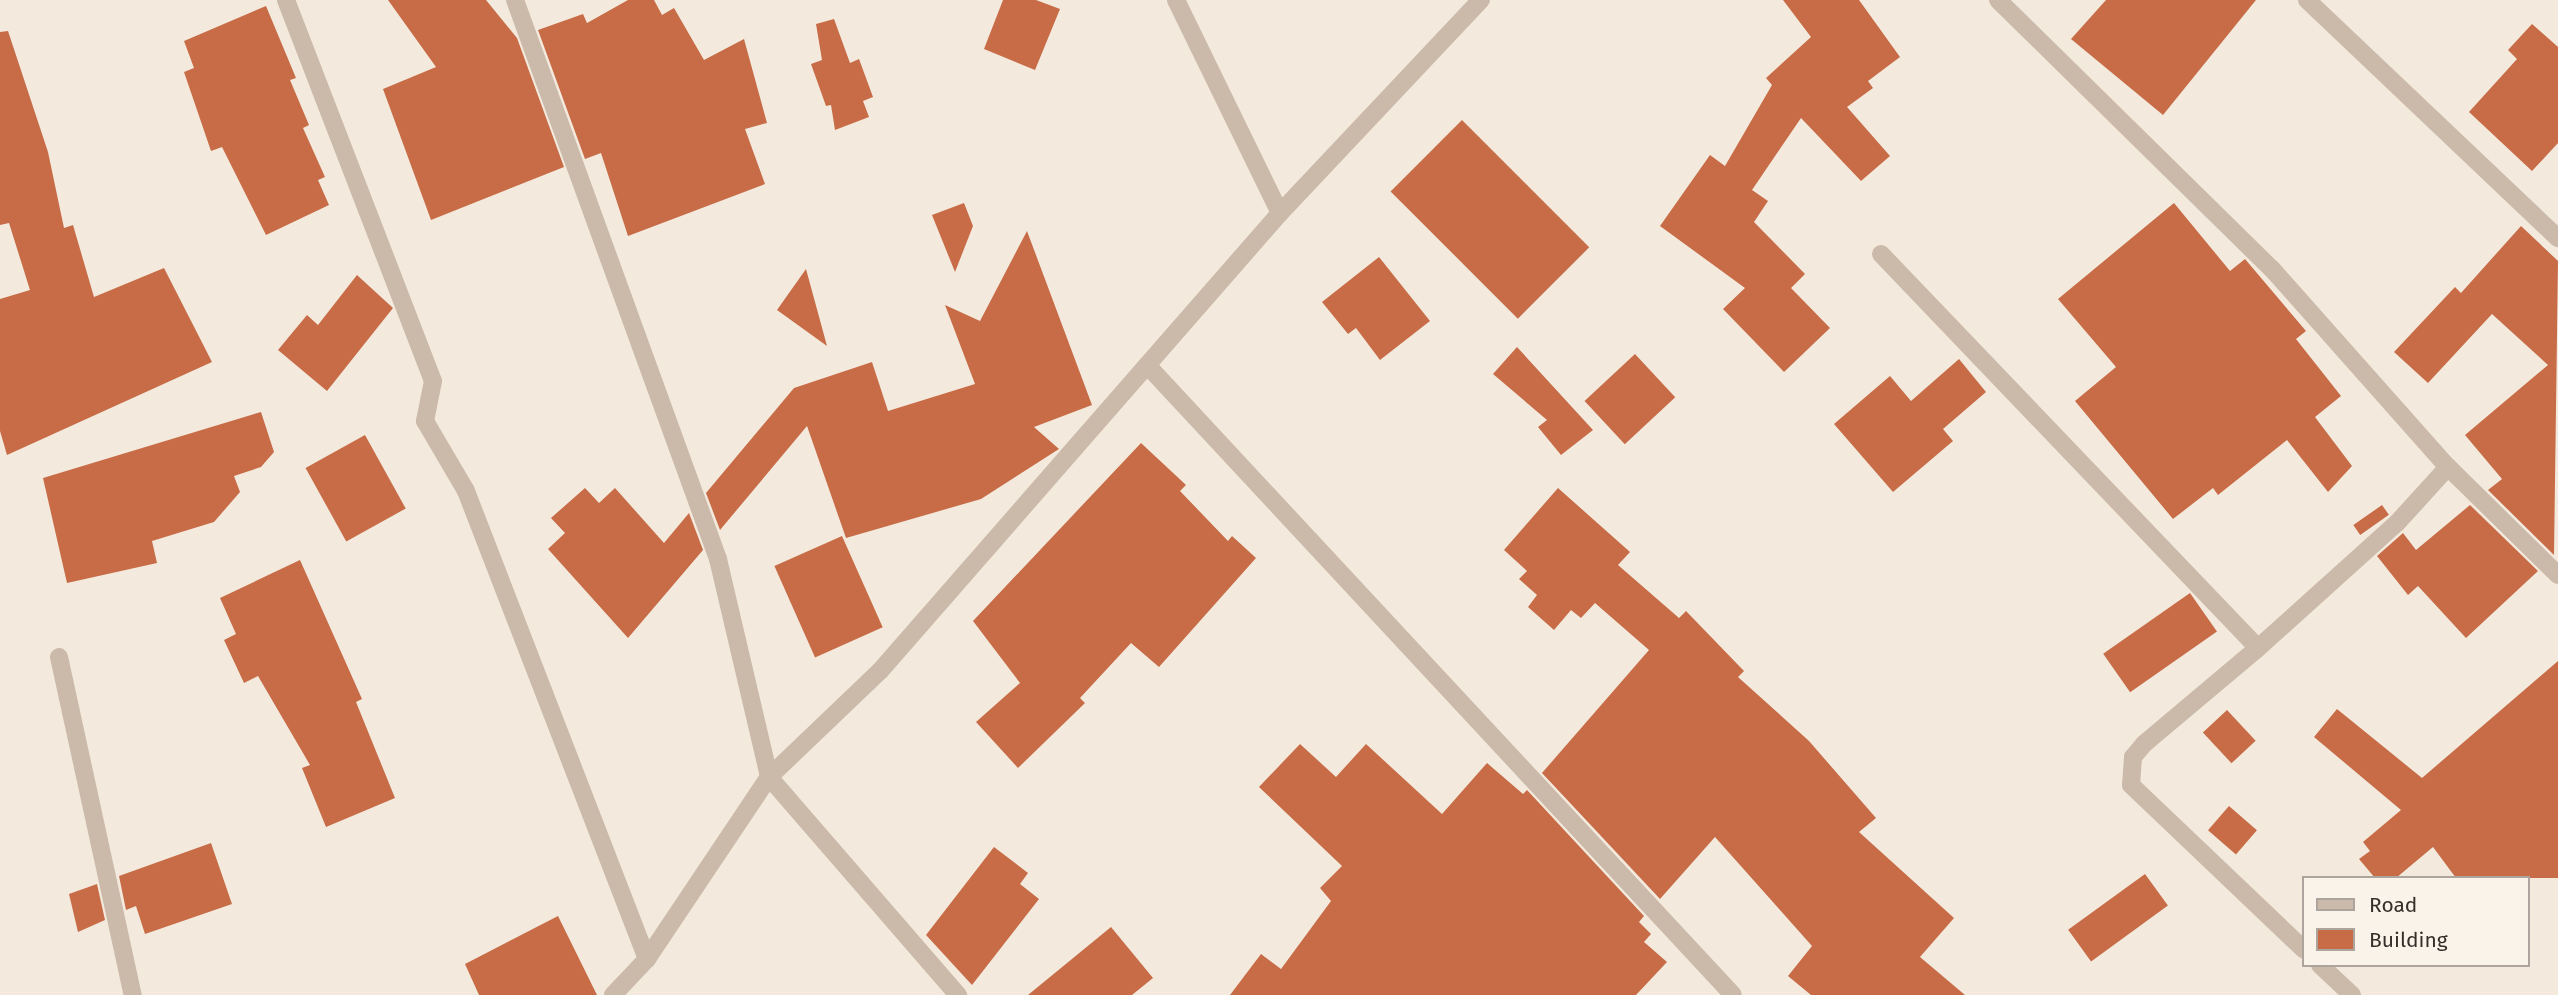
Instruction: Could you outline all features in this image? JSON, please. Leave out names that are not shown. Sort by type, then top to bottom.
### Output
[{"type":"street","points":[[286,0],[433,381],[425,421],[466,491],[647,959]]},
{"type":"street","points":[[515,0],[718,559],[769,777],[958,995]]},
{"type":"street","points":[[1176,0],[1280,213]]},
{"type":"street","points":[[613,995],[647,959],[769,777],[880,671],[1280,213],[1481,0]]},
{"type":"street","points":[[1998,0],[2272,270],[2448,467],[2558,575]]},
{"type":"street","points":[[2307,0],[2558,238]]},
{"type":"street","points":[[1881,254],[2258,648]]},
{"type":"street","points":[[1147,365],[1732,995]]},
{"type":"street","points":[[2302,948],[2131,785],[2133,757],[2144,744],[2258,648],[2397,523],[2448,467]]},
{"type":"street","points":[[59,657],[132,995]]},
{"type":"street","points":[[2322,967],[2352,995]]},
{"type":"building","points":[[388,0],[486,0],[517,38],[564,167],[431,220],[383,89],[436,67]]},
{"type":"building","points":[[628,0],[654,0],[662,15],[674,8],[704,60],[744,39],[767,123],[745,129],[765,184],[628,236],[601,153],[585,159],[538,30],[583,14],[587,23]]},
{"type":"building","points":[[1003,0],[1036,0],[1060,9],[1035,70],[984,49]]},
{"type":"building","points":[[1783,0],[1859,0],[1900,57],[1868,81],[1873,88],[1847,107],[1890,156],[1861,181],[1801,118],[1752,190],[1768,201],[1754,222],[1805,274],[1791,288],[1830,328],[1784,372],[1723,309],[1745,288],[1660,226],[1710,155],[1725,166],[1772,85],[1766,78],[1811,37]]},
{"type":"building","points":[[2106,0],[2256,0],[2163,115],[2071,39]]},
{"type":"building","points":[[266,6],[296,78],[290,80],[309,125],[303,128],[325,177],[318,180],[329,205],[266,235],[222,147],[211,151],[184,72],[194,68],[184,41]]},
{"type":"building","points":[[834,19],[850,63],[859,59],[873,97],[863,101],[869,117],[835,130],[831,105],[826,106],[811,64],[822,60],[816,24]]},
{"type":"building","points":[[2532,24],[2558,47],[2558,143],[2532,171],[2469,112],[2517,59],[2508,50]]},
{"type":"building","points":[[8,31],[48,152],[64,228],[73,225],[94,297],[164,268],[212,362],[7,455],[0,431],[0,299],[30,290],[9,223],[0,225],[0,32]]},
{"type":"building","points":[[1462,120],[1589,247],[1518,319],[1391,191]]},
{"type":"building","points":[[964,203],[973,226],[955,272],[932,215]]},
{"type":"building","points":[[2174,203],[2230,271],[2245,259],[2306,331],[2296,339],[2341,396],[2315,417],[2352,466],[2328,492],[2287,440],[2218,495],[2213,488],[2173,519],[2075,401],[2116,367],[2058,299]]},
{"type":"building","points":[[2521,226],[2558,261],[2554,555],[2488,490],[2502,479],[2465,435],[2548,365],[2492,314],[2428,383],[2394,352],[2455,287],[2461,293]]},
{"type":"building","points":[[1027,231],[1092,405],[1034,427],[1059,449],[981,499],[846,538],[807,426],[720,530],[706,493],[794,388],[872,362],[888,411],[975,384],[945,305],[980,321]]},
{"type":"building","points":[[1379,257],[1430,321],[1380,360],[1356,328],[1348,334],[1322,302]]},
{"type":"building","points":[[806,269],[827,346],[777,310]]},
{"type":"building","points":[[357,275],[393,308],[327,391],[278,350],[307,315],[318,325]]},
{"type":"building","points":[[1517,347],[1593,430],[1561,455],[1538,427],[1547,420],[1493,374]]},
{"type":"building","points":[[1635,354],[1675,397],[1625,444],[1585,401]]},
{"type":"building","points":[[1959,359],[1986,392],[1943,429],[1953,441],[1893,492],[1834,424],[1890,376],[1911,401]]},
{"type":"building","points":[[261,412],[274,452],[261,467],[234,476],[240,492],[214,522],[152,541],[157,563],[67,583],[43,478]]},
{"type":"building","points":[[365,435],[406,508],[346,541],[306,468]]},
{"type":"building","points":[[1141,443],[1186,485],[1180,491],[1228,541],[1232,536],[1256,558],[1159,667],[1131,643],[1080,698],[1085,703],[1018,768],[976,722],[1020,683],[973,621]]},
{"type":"building","points":[[585,488],[599,503],[615,488],[664,543],[689,513],[703,550],[628,638],[548,549],[565,533],[551,518]]},
{"type":"building","points":[[1558,488],[1630,552],[1618,565],[1679,618],[1686,611],[1744,671],[1738,677],[1809,741],[1876,818],[1859,832],[1954,918],[1920,957],[1965,995],[1811,995],[1788,976],[1812,946],[1715,837],[1660,899],[1542,773],[1649,650],[1595,603],[1581,618],[1571,610],[1554,630],[1528,607],[1537,595],[1519,579],[1527,571],[1504,550]]},
{"type":"building","points":[[2382,505],[2389,515],[2360,535],[2353,525]]},
{"type":"building","points":[[2470,505],[2538,571],[2466,638],[2418,586],[2408,595],[2377,556],[2403,533],[2416,550]]},
{"type":"building","points":[[842,536],[883,627],[815,657],[774,566]]},
{"type":"building","points":[[300,560],[362,699],[356,702],[395,798],[326,827],[302,768],[310,765],[258,676],[244,683],[224,640],[236,634],[220,598]]},
{"type":"building","points":[[2190,593],[2217,632],[2130,692],[2103,654]]},
{"type":"building","points":[[2558,661],[2558,878],[2455,876],[2433,847],[2398,876],[2373,876],[2359,859],[2370,851],[2363,842],[2401,810],[2314,737],[2337,709],[2422,778]]},
{"type":"building","points":[[2227,710],[2256,741],[2232,763],[2203,733]]},
{"type":"building","points":[[1300,744],[1336,777],[1366,744],[1442,814],[1487,763],[1523,794],[1527,790],[1644,916],[1639,922],[1651,934],[1644,942],[1667,962],[1636,995],[1230,995],[1261,954],[1281,969],[1331,901],[1320,888],[1342,866],[1259,787]]},
{"type":"building","points":[[2229,806],[2257,830],[2236,854],[2208,830]]},
{"type":"building","points":[[211,843],[232,904],[145,934],[136,906],[126,910],[119,876]]},
{"type":"building","points":[[994,847],[1028,873],[1020,884],[1039,899],[972,985],[926,935]]},
{"type":"building","points":[[2145,874],[2168,906],[2091,961],[2068,930]]},
{"type":"building","points":[[97,884],[105,920],[78,932],[69,894]]},
{"type":"building","points":[[558,916],[597,995],[479,995],[465,964]]},
{"type":"building","points":[[1111,927],[1153,978],[1132,995],[1028,995]]}]
